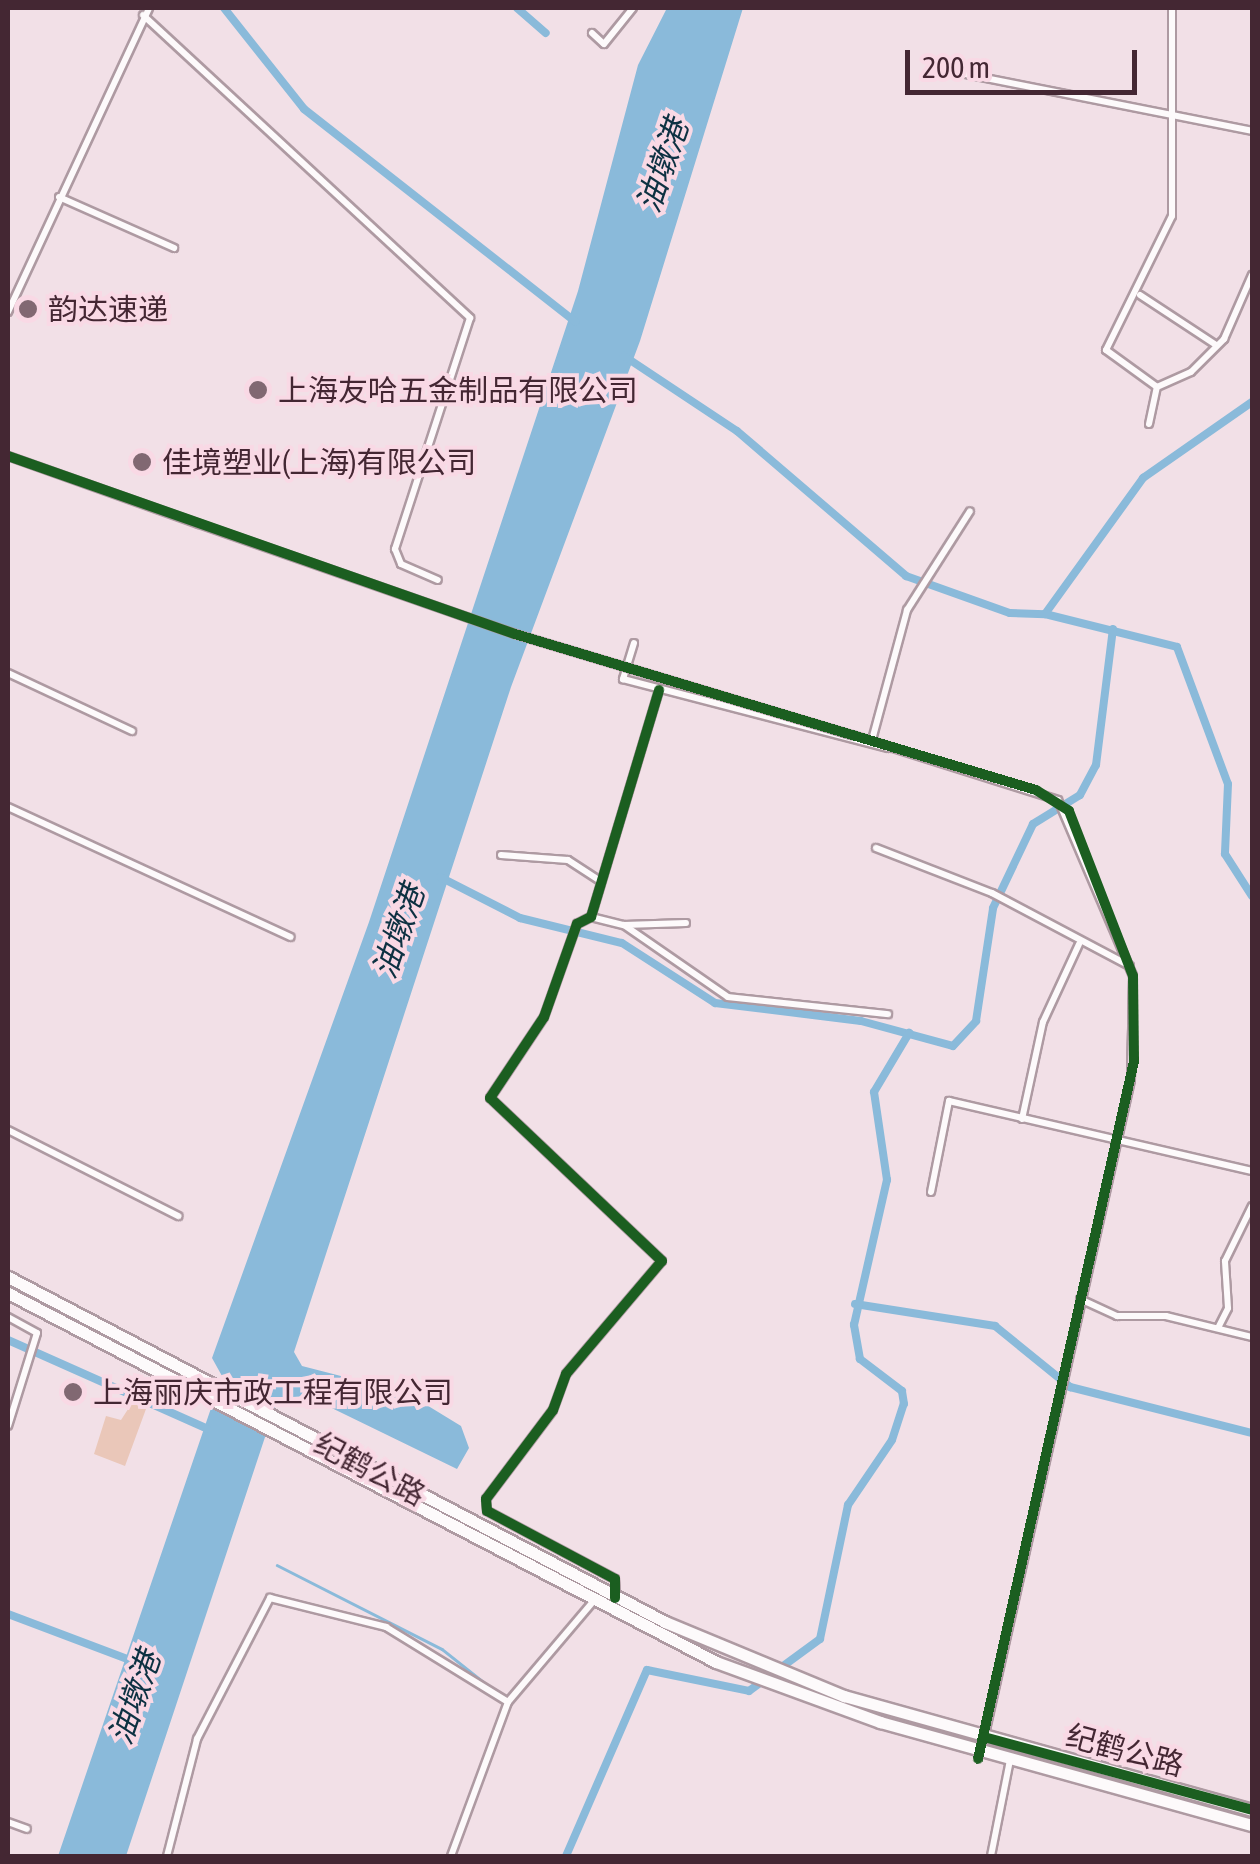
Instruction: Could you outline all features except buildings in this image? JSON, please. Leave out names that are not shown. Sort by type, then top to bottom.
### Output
[{"type":"main road","name":"纪鹤公路","points":[[8,1278],[615,1598],[758,1662],[984,1738],[1252,1810]]},
{"type":"main road","name":"纪鹤公路","points":[[8,1294],[592,1603],[742,1672],[979,1755],[1252,1826]]},
{"type":"street","points":[[592,33],[604,44],[633,8]]},
{"type":"street","points":[[1157,387],[1106,350],[1140,296],[1172,216],[1172,8],[1158,8]]},
{"type":"street","points":[[8,312],[146,11],[470,318],[394,550],[401,564],[438,580]]},
{"type":"street","points":[[965,74],[1252,131]]},
{"type":"street","points":[[59,197],[174,248]]},
{"type":"street","points":[[1157,387],[1191,372],[1216,345],[1252,275]]},
{"type":"street","points":[[1140,296],[1216,345]]},
{"type":"street","points":[[1149,424],[1157,387]]},
{"type":"street","points":[[8,456],[516,634],[872,740],[1058,800],[1069,811],[1130,966],[1134,1060],[979,1755]]},
{"type":"street","points":[[872,740],[912,600],[970,511]]},
{"type":"street","points":[[634,643],[622,678],[866,749],[894,748]]},
{"type":"street","points":[[8,673],[132,731]]},
{"type":"street","points":[[591,917],[658,690]]},
{"type":"street","points":[[8,807],[290,937]]},
{"type":"street","points":[[876,848],[992,893],[1079,944],[1130,966]]},
{"type":"street","points":[[500,854],[568,860],[600,882]]},
{"type":"street","points":[[615,1598],[615,1580],[484,1506],[553,1410],[566,1374],[662,1260],[490,1098],[544,1018],[577,924],[591,917],[624,924],[686,924]]},
{"type":"street","points":[[624,924],[728,998],[888,1014]]},
{"type":"street","points":[[1022,1119],[1043,1022],[1079,944]]},
{"type":"street","points":[[931,1192],[949,1101],[1252,1171]]},
{"type":"street","points":[[8,1130],[178,1216]]},
{"type":"street","points":[[1218,1329],[1228,1308],[1225,1261],[1252,1206]]},
{"type":"street","points":[[1080,1299],[1129,1318],[1166,1316],[1252,1337]]},
{"type":"street","points":[[8,1317],[37,1333],[8,1426]]},
{"type":"street","points":[[167,1856],[197,1739],[270,1598],[300,1600],[405,1635],[508,1702]]},
{"type":"street","points":[[451,1856],[508,1702],[592,1603]]},
{"type":"street","points":[[991,1856],[1013,1745]]},
{"type":"street","points":[[8,1822],[26,1829]]},
{"type":"shaded area","points":[[132,1403],[146,1409],[125,1466],[94,1454],[106,1416],[121,1420]]},
{"type":"water","name":"油墩港","points":[[667,8],[743,8],[640,341],[511,687],[294,1352],[302,1366],[407,1393],[461,1426],[469,1448],[457,1469],[307,1396],[278,1398],[126,1856],[58,1856],[222,1376],[212,1358],[369,922],[578,291],[638,65]]},
{"type":"waterway","points":[[224,8],[304,109],[576,322]]},
{"type":"waterway","points":[[517,8],[546,33]]},
{"type":"waterway","points":[[624,356],[737,431],[906,576],[1010,613],[1045,614],[1143,478],[1252,402]]},
{"type":"waterway","points":[[1045,614],[1177,647],[1228,784],[1225,854],[1252,896]]},
{"type":"waterway","points":[[440,877],[520,918],[622,943],[715,1003],[861,1021],[953,1046],[976,1021],[993,908],[1033,824],[1080,795],[1096,765],[1113,629]]},
{"type":"waterway","points":[[566,1856],[647,1670],[749,1691],[820,1639],[848,1505],[892,1440],[904,1404],[902,1391],[860,1359],[854,1325],[887,1180],[874,1092],[909,1033]]},
{"type":"waterway","points":[[855,1304],[995,1326],[1070,1387],[1252,1433]]},
{"type":"waterway","points":[[8,1340],[206,1428]]},
{"type":"waterway","points":[[277,1565],[442,1649],[491,1688]]},
{"type":"waterway","name":"油墩港","points":[[8,1614],[135,1662]]},
{"type":"cycle path","points":[[8,456],[515,634],[1036,790],[1069,811],[1133,976],[1134,1061],[978,1759]]},
{"type":"cycle path","points":[[615,1598],[615,1579],[487,1511],[486,1499],[553,1410],[566,1374],[662,1261],[490,1098],[544,1017],[577,924],[591,917],[659,690]]},
{"type":"cycle path","points":[[984,1737],[1252,1810]]},
{"type":"place","name":"韵达速递","points":[[28,309]]},
{"type":"place","name":"上海友哈五金制品有限公司","points":[[258,390]]},
{"type":"place","name":"佳境塑业(上海)有限公司","points":[[142,462]]},
{"type":"place","name":"上海丽庆市政工程有限公司","points":[[73,1392]]}]
